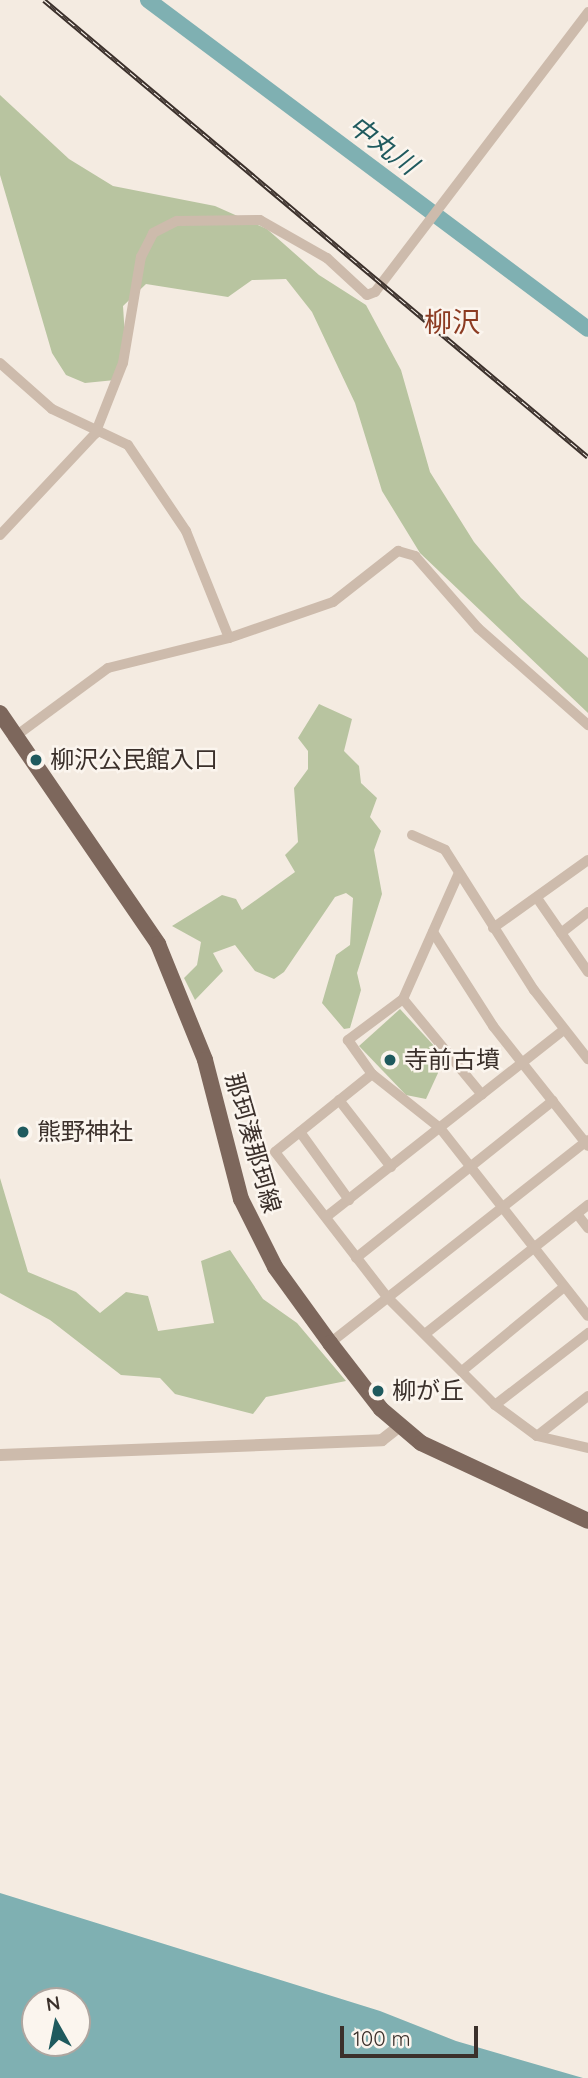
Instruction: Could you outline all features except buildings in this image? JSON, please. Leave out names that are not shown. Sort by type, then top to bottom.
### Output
[{"type":"main road","name":"那珂湊那珂線","points":[[0,713],[13,737],[158,944],[205,1060],[241,1199],[275,1267],[330,1343],[400,1426],[467,1470],[588,1521]]},
{"type":"street","points":[[0,535],[95,435],[123,363],[141,257],[164,225],[225,217],[260,220],[327,258],[367,295],[422,232],[588,12]]},
{"type":"street","points":[[0,363],[31,394],[95,435],[128,446],[186,531],[229,638]]},
{"type":"street","points":[[13,737],[108,668],[229,638],[333,602],[386,557],[411,552],[478,628],[588,725]]},
{"type":"street","points":[[412,835],[445,849],[493,928],[565,1030],[584,1044],[588,1059]]},
{"type":"street","points":[[493,928],[588,860]]},
{"type":"street","points":[[458,874],[404,999],[348,1041],[372,1074],[440,1128],[588,1316]]},
{"type":"street","points":[[537,898],[588,972]]},
{"type":"street","points":[[561,933],[588,912]]},
{"type":"street","points":[[330,1343],[587,1143],[524,1062],[433,932]]},
{"type":"street","points":[[404,999],[482,1095]]},
{"type":"street","points":[[326,1217],[565,1030]]},
{"type":"street","points":[[372,1074],[275,1152],[388,1298],[495,1405],[537,1437],[588,1448]]},
{"type":"street","points":[[339,1100],[391,1167]]},
{"type":"street","points":[[356,1258],[554,1101]]},
{"type":"street","points":[[300,1132],[349,1200]]},
{"type":"street","points":[[425,1334],[588,1205]]},
{"type":"street","points":[[577,1213],[588,1228]]},
{"type":"street","points":[[462,1371],[565,1287]]},
{"type":"street","points":[[495,1405],[588,1333]]},
{"type":"street","points":[[537,1437],[588,1396]]},
{"type":"street","points":[[0,1455],[382,1440],[400,1426]]},
{"type":"green space","points":[[0,95],[69,159],[113,186],[215,206],[267,229],[319,275],[366,305],[401,370],[430,472],[474,542],[521,598],[588,658],[588,713],[420,553],[382,491],[355,403],[312,312],[286,279],[252,280],[228,297],[146,284],[123,306],[125,337],[115,380],[85,383],[66,375],[52,353],[0,175]]},
{"type":"green space","points":[[319,704],[352,719],[344,751],[359,766],[361,783],[377,798],[370,817],[381,831],[374,850],[382,894],[357,973],[361,990],[350,1028],[344,1029],[322,1003],[336,955],[350,945],[353,898],[346,893],[335,897],[284,972],[274,979],[255,971],[235,945],[213,953],[223,971],[195,1000],[184,978],[197,965],[201,942],[172,926],[222,895],[236,899],[242,910],[295,872],[285,855],[298,842],[294,788],[308,769],[308,751],[298,738]]},
{"type":"green space","points":[[400,1009],[437,1049],[438,1073],[426,1099],[406,1095],[359,1046]]},
{"type":"green space","points":[[0,1178],[28,1272],[76,1292],[100,1313],[126,1292],[148,1296],[158,1331],[214,1323],[201,1261],[230,1250],[263,1299],[297,1323],[346,1381],[266,1397],[253,1414],[175,1394],[160,1378],[121,1375],[50,1320],[0,1293]]},
{"type":"water","points":[[0,1893],[380,2011],[456,2041],[583,2078],[0,2078]]},
{"type":"waterway","name":"中丸川","points":[[148,0],[588,329]]},
{"type":"railway","points":[[44,0],[588,457]]},
{"type":"place","name":"柳沢公民館入口","points":[[36,760]]},
{"type":"place","name":"寺前古墳","points":[[390,1060]]},
{"type":"place","name":"熊野神社","points":[[23,1132]]},
{"type":"place","name":"柳が丘","points":[[378,1391]]},
{"type":"district","name":"柳沢","points":[[452,322]]}]
